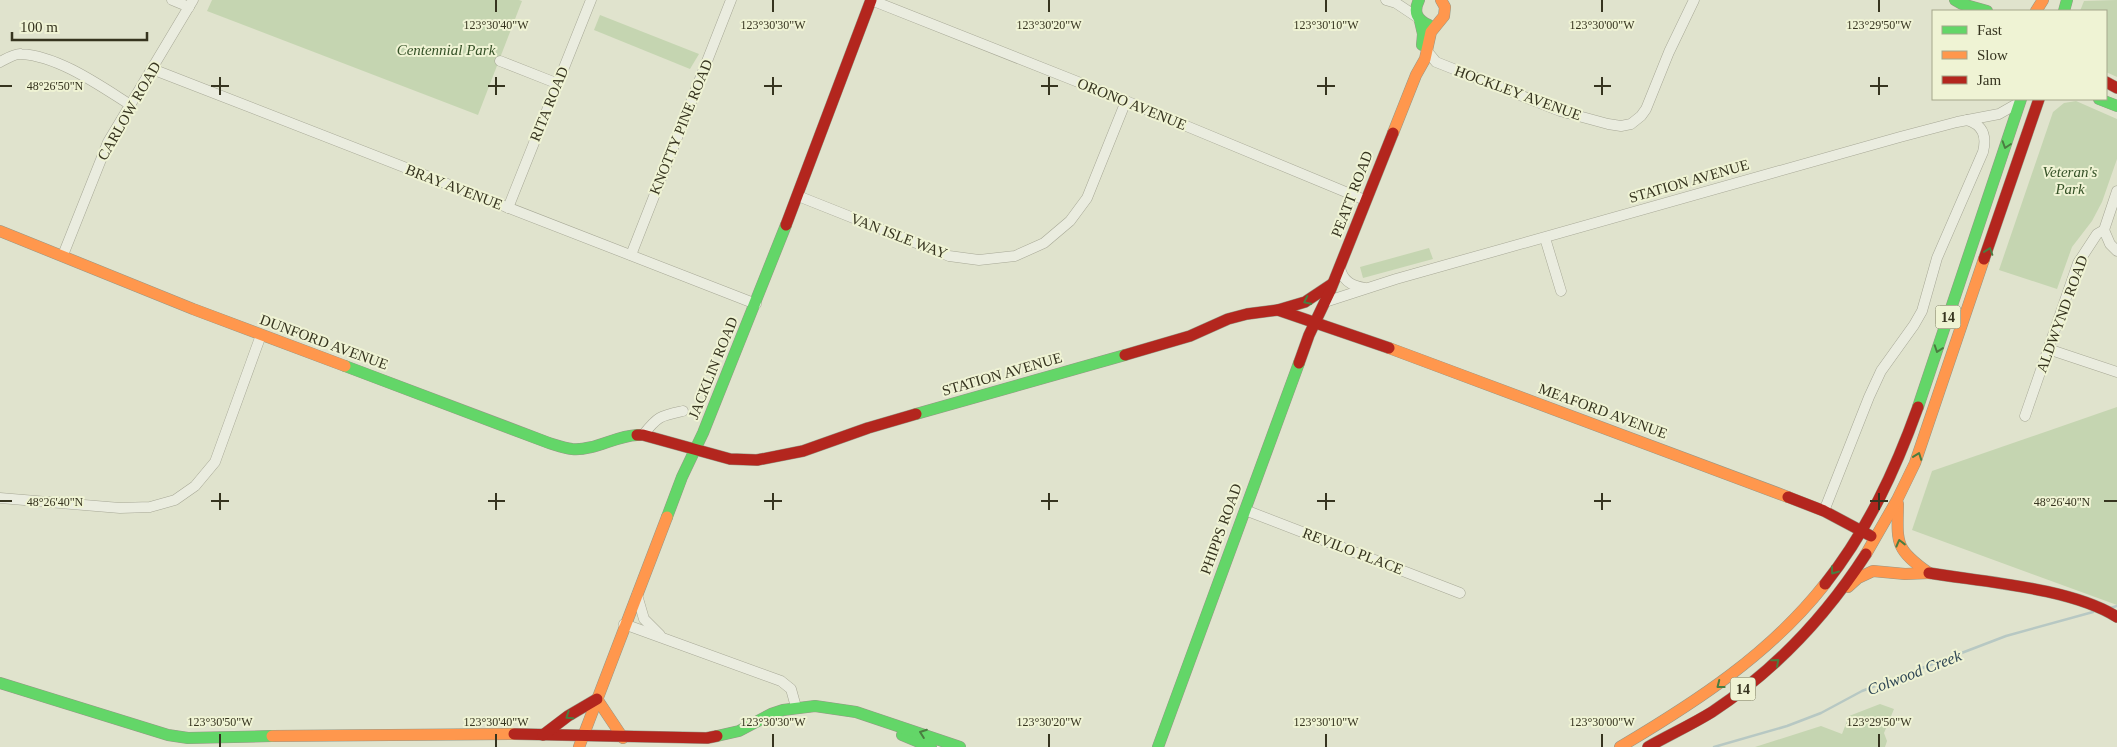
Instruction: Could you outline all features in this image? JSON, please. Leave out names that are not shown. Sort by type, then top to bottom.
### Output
[{"type":"main road","name":"JACKLIN ROAD","points":[[581,742],[624,624],[682,477],[756,304],[871,0]]},
{"type":"main road","name":"PEATT ROAD","points":[[1418,0],[1415,8],[1423,40],[1416,68],[1419,71]]},
{"type":"main road","name":"PEATT ROAD","points":[[1315,323],[1340,267],[1365,200],[1427,51],[1431,32],[1436,24],[1443,19],[1444,3]]},
{"type":"main road","points":[[1961,5],[1983,10]]},
{"type":"main road","points":[[1418,19],[1430,25],[1436,24]]},
{"type":"main road","name":"14","points":[[1648,747],[1711,712],[1777,661],[1813,626],[1838,596],[1876,539],[1898,500],[1915,463],[2039,100]]},
{"type":"main road","points":[[2003,209],[2026,166],[2048,102],[2051,100]]},
{"type":"main road","points":[[2102,100],[2117,106]]},
{"type":"main road","name":"14","points":[[1620,747],[1711,691],[1754,658],[1796,618],[1819,592],[1862,531],[1880,500],[1907,437],[2021,101]]},
{"type":"main road","name":"DUNFORD AVENUE","points":[[0,231],[63,255],[86,267],[560,447],[581,449],[623,436],[643,435],[695,449]]},
{"type":"main road","points":[[1278,310],[1305,302],[1332,284]]},
{"type":"main road","name":"STATION AVENUE","points":[[695,449],[730,458],[757,460],[791,455],[868,428],[1190,336],[1240,316],[1260,311],[1278,310],[1315,323]]},
{"type":"main road","name":"MEAFORD AVENUE","points":[[1315,323],[1681,456],[1824,511],[1876,539]]},
{"type":"main road","name":"PHIPPS ROAD","points":[[1158,747],[1296,367],[1315,323]]},
{"type":"main road","points":[[1898,500],[1898,547],[1904,556],[1929,573]]},
{"type":"main road","points":[[1838,596],[1858,578],[1873,571],[1905,574],[1929,573],[2022,586],[2049,592],[2090,605],[2117,617]]},
{"type":"main road","points":[[0,683],[168,736],[188,738],[366,734],[543,735],[581,742],[623,738],[707,738],[739,731],[771,714],[796,707],[835,708],[856,712],[960,747]]},
{"type":"main road","points":[[543,735],[568,716],[597,699],[623,738]]},
{"type":"main road","points":[[885,723],[895,732],[931,747]]},
{"type":"main road","points":[[543,735],[550,747]]},
{"type":"street","points":[[172,0],[191,4]]},
{"type":"street","name":"RITA ROAD","points":[[508,208],[556,83],[591,0]]},
{"type":"street","name":"KNOTTY PINE ROAD","points":[[631,255],[731,0]]},
{"type":"street","name":"ORONO AVENUE","points":[[871,0],[1126,101],[1365,200]]},
{"type":"street","points":[[1391,2],[1418,0]]},
{"type":"street","name":"HOCKLEY AVENUE","points":[[1427,51],[1436,62],[1565,113],[1612,125],[1630,124],[1642,116],[1646,109],[1668,52],[1694,0]]},
{"type":"street","points":[[1391,2],[1418,19]]},
{"type":"street","name":"CARLOW ROAD","points":[[63,255],[108,142],[191,4]]},
{"type":"street","points":[[0,62],[19,53],[46,59],[84,76],[130,104]]},
{"type":"street","points":[[500,61],[556,83]]},
{"type":"street","name":"HOCKLEY AVENUE","points":[[1419,71],[1436,62]]},
{"type":"street","name":"BRAY AVENUE","points":[[152,69],[756,304]]},
{"type":"street","name":"VAN ISLE WAY","points":[[798,196],[949,256],[979,260],[1015,256],[1044,243],[1070,221],[1087,198],[1126,101]]},
{"type":"street","name":"STATION AVENUE","points":[[1325,302],[1365,288],[1966,120],[1999,114],[2021,101]]},
{"type":"street","points":[[1824,511],[1881,371],[1922,311],[1937,258],[1983,152],[1985,144],[1984,132],[1975,123],[1966,120]]},
{"type":"street","name":"ALDWYND ROAD","points":[[2025,416],[2078,262],[2097,234],[2104,230],[2117,190]]},
{"type":"street","points":[[2104,230],[2110,244],[2117,251]]},
{"type":"street","points":[[1545,238],[1561,291]]},
{"type":"street","points":[[1340,267],[1341,274],[1350,284],[1365,288]]},
{"type":"street","points":[[0,498],[120,508],[150,507],[175,500],[196,486],[215,462],[262,334]]},
{"type":"street","points":[[2048,349],[2117,372]]},
{"type":"street","points":[[643,435],[654,420],[683,411]]},
{"type":"street","name":"REVILO PLACE","points":[[1245,510],[1460,593]]},
{"type":"street","points":[[637,592],[644,619],[661,636]]},
{"type":"street","points":[[624,624],[781,681],[791,689],[796,707]]},
{"type":"green space","name":"Centennial Park","points":[[212,0],[522,1],[478,115],[207,11]]},
{"type":"green space","points":[[2117,0],[2117,77],[2107,72],[2107,10],[2080,10],[2084,1]]},
{"type":"green space","points":[[600,15],[699,54],[690,69],[594,30]]},
{"type":"green space","name":"Veteran's Park","points":[[2076,101],[2117,119],[2117,159],[2102,202],[2092,221],[2072,247],[2057,289],[1999,270],[2053,112],[2064,103]]},
{"type":"green space","points":[[1429,248],[1433,259],[1363,278],[1360,267]]},
{"type":"green space","points":[[2117,407],[2117,605],[1912,530],[1932,471]]},
{"type":"green space","points":[[1880,704],[1894,709],[1884,733],[1887,741],[1885,747],[1755,747],[1821,726],[1842,734],[1849,716]]},
{"type":"waterway","name":"Colwood Creek","points":[[2110,608],[2117,606]]},
{"type":"waterway","name":"Colwood Creek","points":[[1714,747],[1787,726],[1821,713],[1862,691],[2006,636],[2093,612]]},
{"type":"traffic: fast","points":[[1419,0],[1416,8],[1417,15],[1429,25]]},
{"type":"traffic: fast","points":[[1955,0],[1983,10]]},
{"type":"traffic: fast","points":[[2064,10],[2067,0]]},
{"type":"traffic: fast","points":[[1420,21],[1423,34],[1422,45]]},
{"type":"traffic: fast","points":[[1918,407],[2021,100]]},
{"type":"traffic: fast","points":[[2102,100],[2117,106]]},
{"type":"traffic: fast","points":[[667,517],[682,477],[703,433],[786,225]]},
{"type":"traffic: fast","points":[[916,414],[1125,355]]},
{"type":"traffic: fast","points":[[1158,747],[1299,363]]},
{"type":"traffic: fast","points":[[345,366],[566,448],[588,448],[637,435]]},
{"type":"traffic: fast","points":[[0,683],[168,735],[188,738],[272,736]]},
{"type":"traffic: fast","points":[[717,736],[739,731],[771,714],[783,710],[815,706],[856,712],[960,747]]},
{"type":"traffic: fast","points":[[902,735],[931,747]]},
{"type":"traffic: slow","points":[[1393,133],[1416,75],[1425,59],[1431,32],[1444,16],[1445,7],[1441,0]]},
{"type":"traffic: slow","points":[[2037,10],[2043,0]]},
{"type":"traffic: slow","points":[[0,231],[193,309],[345,366]]},
{"type":"traffic: slow","points":[[1866,554],[1897,500],[1915,463],[1984,259]]},
{"type":"traffic: slow","points":[[1389,348],[1788,497]]},
{"type":"traffic: slow","points":[[1898,504],[1898,537],[1900,544],[1910,558],[1929,573]]},
{"type":"traffic: slow","points":[[579,747],[667,517]]},
{"type":"traffic: slow","points":[[1848,587],[1858,578],[1873,571],[1905,574],[1929,573]]},
{"type":"traffic: slow","points":[[1620,747],[1704,694],[1730,675],[1780,633],[1825,584]]},
{"type":"traffic: slow","points":[[597,699],[623,738]]},
{"type":"traffic: slow","points":[[272,736],[514,734]]},
{"type":"traffic: jam","points":[[786,225],[871,0]]},
{"type":"traffic: jam","points":[[2107,83],[2117,88]]},
{"type":"traffic: jam","points":[[1984,259],[2039,100]]},
{"type":"traffic: jam","points":[[1299,363],[1393,133]]},
{"type":"traffic: jam","points":[[1278,310],[1305,302],[1332,284]]},
{"type":"traffic: jam","points":[[1125,355],[1190,336],[1228,319],[1247,314],[1278,310],[1389,348]]},
{"type":"traffic: jam","points":[[1825,584],[1854,543],[1879,500],[1900,454],[1918,407]]},
{"type":"traffic: jam","points":[[637,435],[730,459],[757,460],[803,451],[868,428],[916,414]]},
{"type":"traffic: jam","points":[[1788,497],[1824,511],[1871,536]]},
{"type":"traffic: jam","points":[[1648,747],[1712,712],[1757,679],[1816,620],[1834,599],[1866,554]]},
{"type":"traffic: jam","points":[[1929,573],[2001,583],[2052,593],[2098,607],[2117,617]]},
{"type":"traffic: jam","points":[[543,735],[568,716],[597,699]]},
{"type":"traffic: jam","points":[[514,734],[707,738],[717,736]]}]
